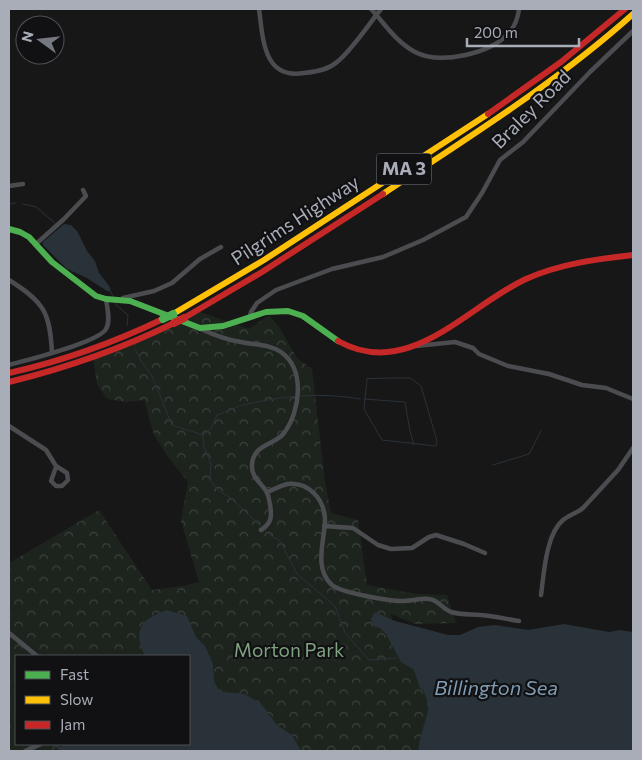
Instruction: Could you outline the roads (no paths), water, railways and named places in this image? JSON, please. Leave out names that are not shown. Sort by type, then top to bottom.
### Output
[{"type":"main road","name":"Pilgrims Highway","points":[[9,373],[116,340],[173,314],[225,284],[511,99],[562,62],[625,9]]},
{"type":"main road","name":"Pilgrims Highway","points":[[9,382],[75,364],[132,343],[184,318],[241,285],[501,118],[572,67],[633,14]]},
{"type":"main road","points":[[9,229],[25,234],[52,262],[88,291],[107,299],[120,299],[200,328],[210,329],[224,327],[250,316],[273,310],[292,312],[312,322],[340,342],[359,351],[386,352],[413,346],[439,333],[522,281],[578,263],[633,255]]},
{"type":"street","points":[[259,9],[264,48],[267,56],[281,70],[296,74],[323,70],[337,62],[381,9]]},
{"type":"street","points":[[372,9],[393,35],[408,48],[421,55],[441,58],[473,52],[499,41],[512,28],[519,9]]},
{"type":"street","name":"Braley Road","points":[[250,316],[250,312],[257,303],[276,290],[332,269],[383,257],[423,240],[466,217],[500,160],[523,142],[590,72],[633,31]]},
{"type":"street","points":[[9,186],[22,184]]},
{"type":"street","points":[[36,244],[86,196],[83,190]]},
{"type":"street","points":[[120,299],[154,291],[172,283],[200,259],[221,247]]},
{"type":"street","points":[[9,280],[45,311],[50,327],[52,353]]},
{"type":"street","points":[[9,365],[52,353],[102,333],[108,324],[107,299]]},
{"type":"street","points":[[200,328],[231,340],[264,345],[282,353],[292,366],[298,396],[293,414],[285,433],[265,445],[253,460],[254,475],[267,492],[272,513],[270,521],[263,528]]},
{"type":"street","points":[[413,346],[455,342],[473,348],[479,354],[508,366],[549,374],[582,385],[606,388],[633,399]]},
{"type":"street","points":[[9,426],[46,450],[56,467],[68,476],[67,483],[62,486],[56,486],[52,481],[52,475],[56,467]]},
{"type":"street","points":[[540,594],[551,537],[559,524],[565,518],[578,513],[618,470],[633,448]]},
{"type":"street","points":[[267,492],[290,484],[309,488],[313,492],[322,507],[324,526],[321,549],[323,568],[331,583],[341,590],[401,601],[430,599],[452,612],[519,621]]},
{"type":"street","points":[[324,526],[353,528],[391,550],[412,548],[435,535],[461,542],[485,553]]},
{"type":"street","points":[[9,633],[36,655]]},
{"type":"street","points":[[25,751],[39,745]]},
{"type":"water","points":[[64,224],[71,225],[77,231],[87,251],[95,261],[99,273],[110,287],[111,292],[67,269],[43,245],[43,242]]},
{"type":"water","points":[[167,610],[187,616],[196,637],[205,646],[213,664],[214,681],[218,689],[223,692],[245,694],[262,705],[277,725],[292,735],[301,751],[57,751],[63,745],[190,745],[190,655],[145,655],[139,639],[142,627],[146,621],[158,613]]},
{"type":"water","name":"Billington Sea","points":[[375,612],[395,621],[448,635],[460,635],[478,627],[495,625],[528,630],[564,624],[609,632],[620,630],[633,632],[633,751],[418,751],[428,711],[426,696],[420,688],[414,670],[401,662],[386,634],[380,628],[373,626],[371,619]]},
{"type":"waterway","points":[[9,204],[16,203]]},
{"type":"waterway","points":[[23,204],[36,207],[55,223]]},
{"type":"waterway","points":[[111,292],[113,297]]},
{"type":"waterway","points":[[115,301],[116,305],[128,315],[127,326]]},
{"type":"waterway","points":[[135,349],[152,376],[172,425],[203,435],[204,447],[211,464],[210,480],[219,491],[231,498],[270,535],[280,541],[297,574],[335,606],[345,633],[369,660],[397,658]]},
{"type":"waterway","points":[[394,378],[410,378],[421,386],[437,441],[436,446],[382,440],[364,409],[367,379],[394,378]]},
{"type":"waterway","points":[[203,435],[211,429],[217,415],[247,404],[317,395],[360,399]]},
{"type":"waterway","points":[[364,399],[405,402],[414,445]]},
{"type":"waterway","points":[[493,465],[529,454],[541,431]]},
{"type":"park label","name":"Morton Park","points":[[289,650]]}]
